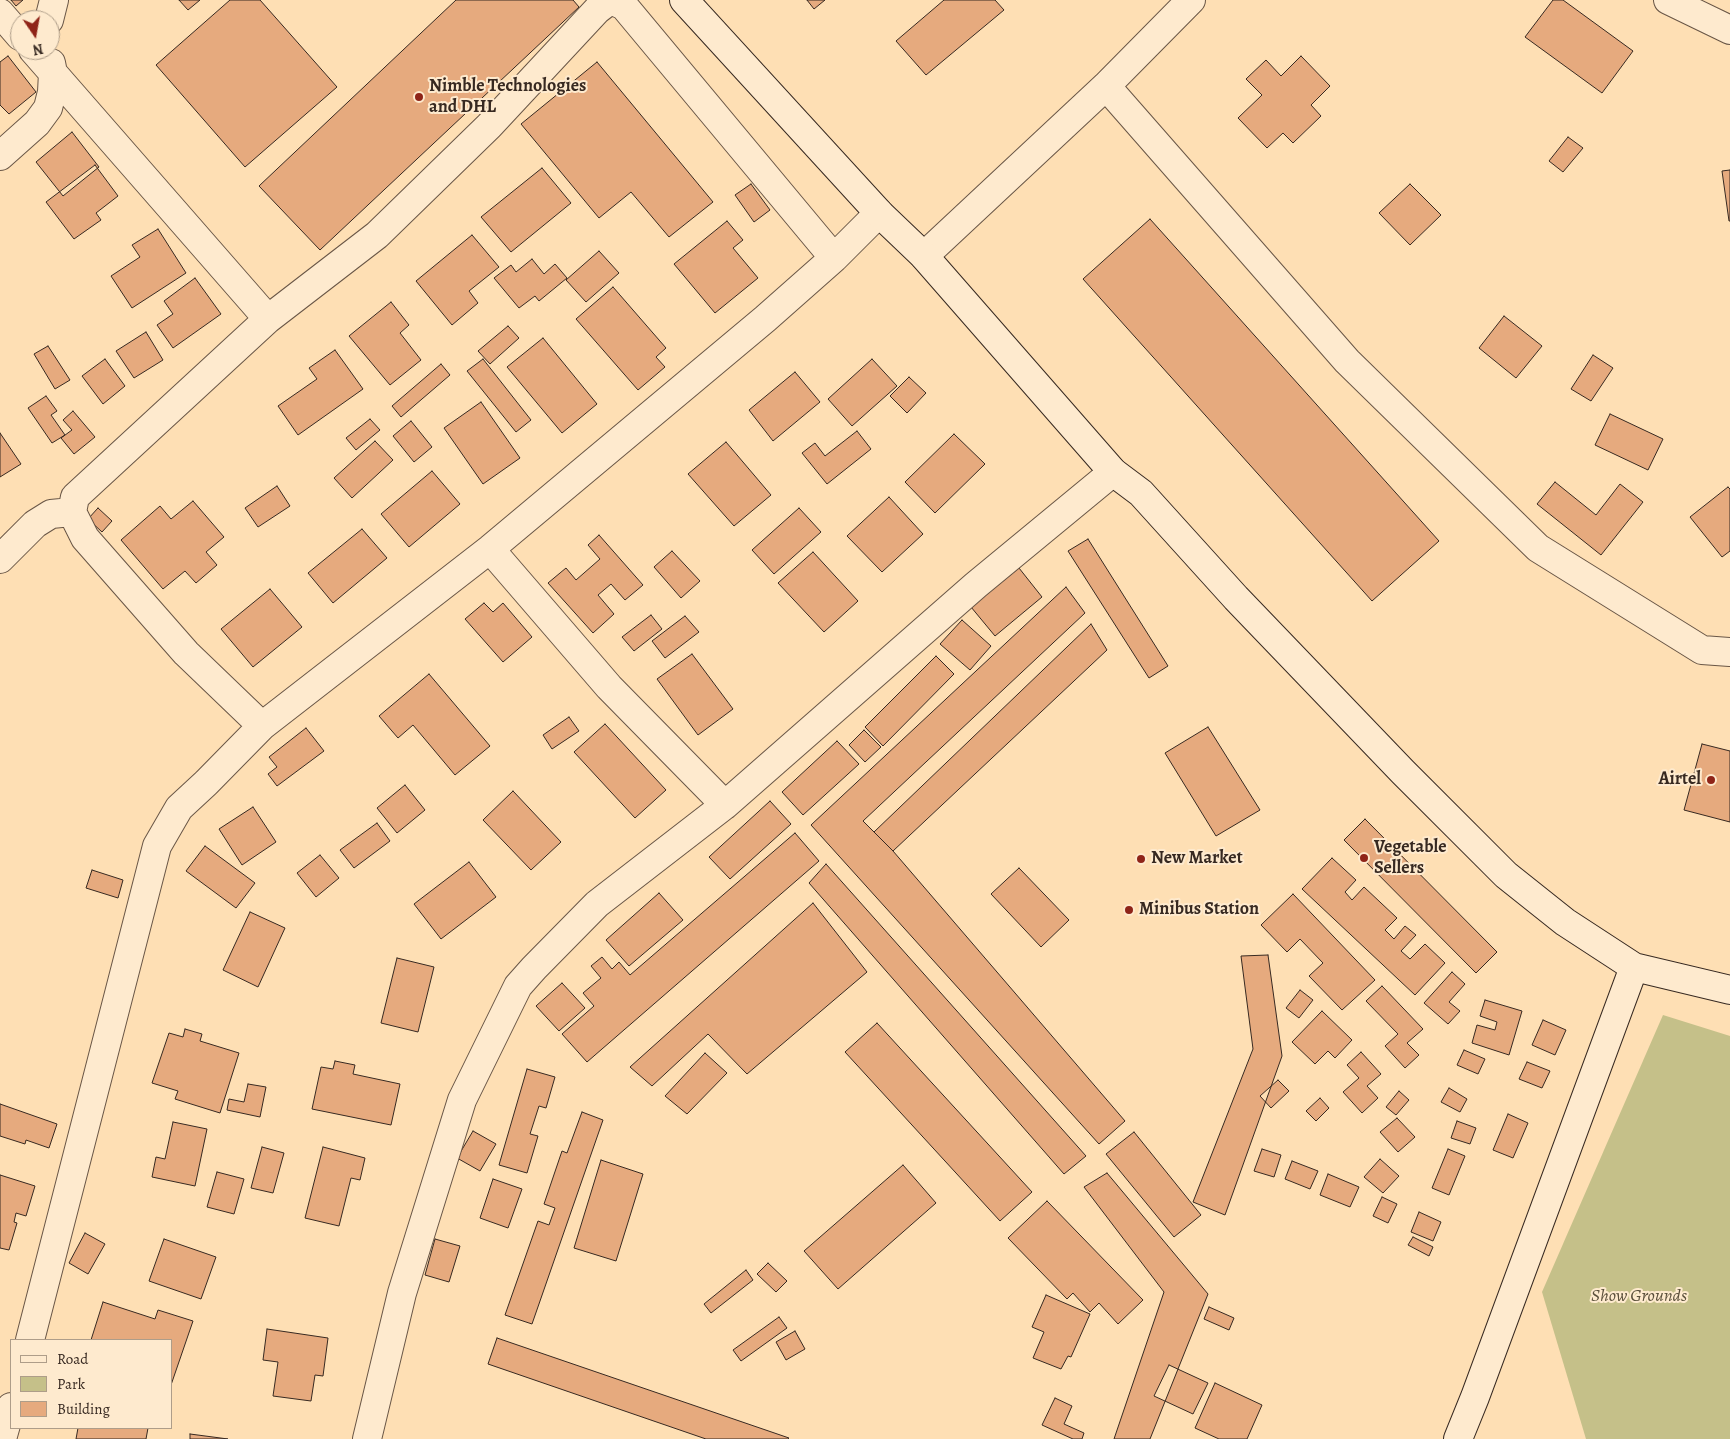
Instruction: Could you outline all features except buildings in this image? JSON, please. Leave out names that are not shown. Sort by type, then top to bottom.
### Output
[{"type":"street","points":[[262,726],[186,653],[85,538],[72,512],[75,497],[268,319],[377,235],[489,126],[597,10],[611,0],[624,6],[834,258]]},
{"type":"street","points":[[684,0],[879,212],[924,256],[1114,472],[1141,493],[1263,626],[1403,772],[1506,875],[1565,922],[1634,967],[1730,990]]},
{"type":"street","points":[[924,256],[1106,86],[1191,0]]},
{"type":"street","points":[[1668,0],[1730,30]]},
{"type":"street","points":[[0,13],[10,24]]},
{"type":"street","points":[[51,62],[268,319]]},
{"type":"street","points":[[0,156],[37,123],[48,108],[52,92],[51,62]]},
{"type":"street","points":[[1106,86],[1347,361],[1538,548],[1702,650],[1730,652]]},
{"type":"street","points":[[30,1339],[157,846],[179,808],[262,726],[490,549],[765,319],[834,258],[879,212]]},
{"type":"street","points":[[367,1439],[402,1293],[462,1100],[518,986],[597,904],[725,805],[976,585],[1114,472]]},
{"type":"street","points":[[0,559],[35,524],[51,514],[72,512]]},
{"type":"street","points":[[490,549],[609,687],[725,805]]},
{"type":"street","points":[[1458,1439],[1634,967]]},
{"type":"street","points":[[2,1439],[10,1411]]},
{"type":"green space","name":"Show Grounds","points":[[1663,1015],[1730,1036],[1730,1439],[1586,1439],[1542,1292]]},
{"type":"place","name":"Nimble Technologies and DHL","points":[[419,97]]},
{"type":"place","name":"Airtel","points":[[1711,780]]},
{"type":"place","name":"Vegetable Sellers","points":[[1364,858]]},
{"type":"place","name":"New Market","points":[[1141,859]]},
{"type":"place","name":"Minibus Station","points":[[1129,910]]}]
